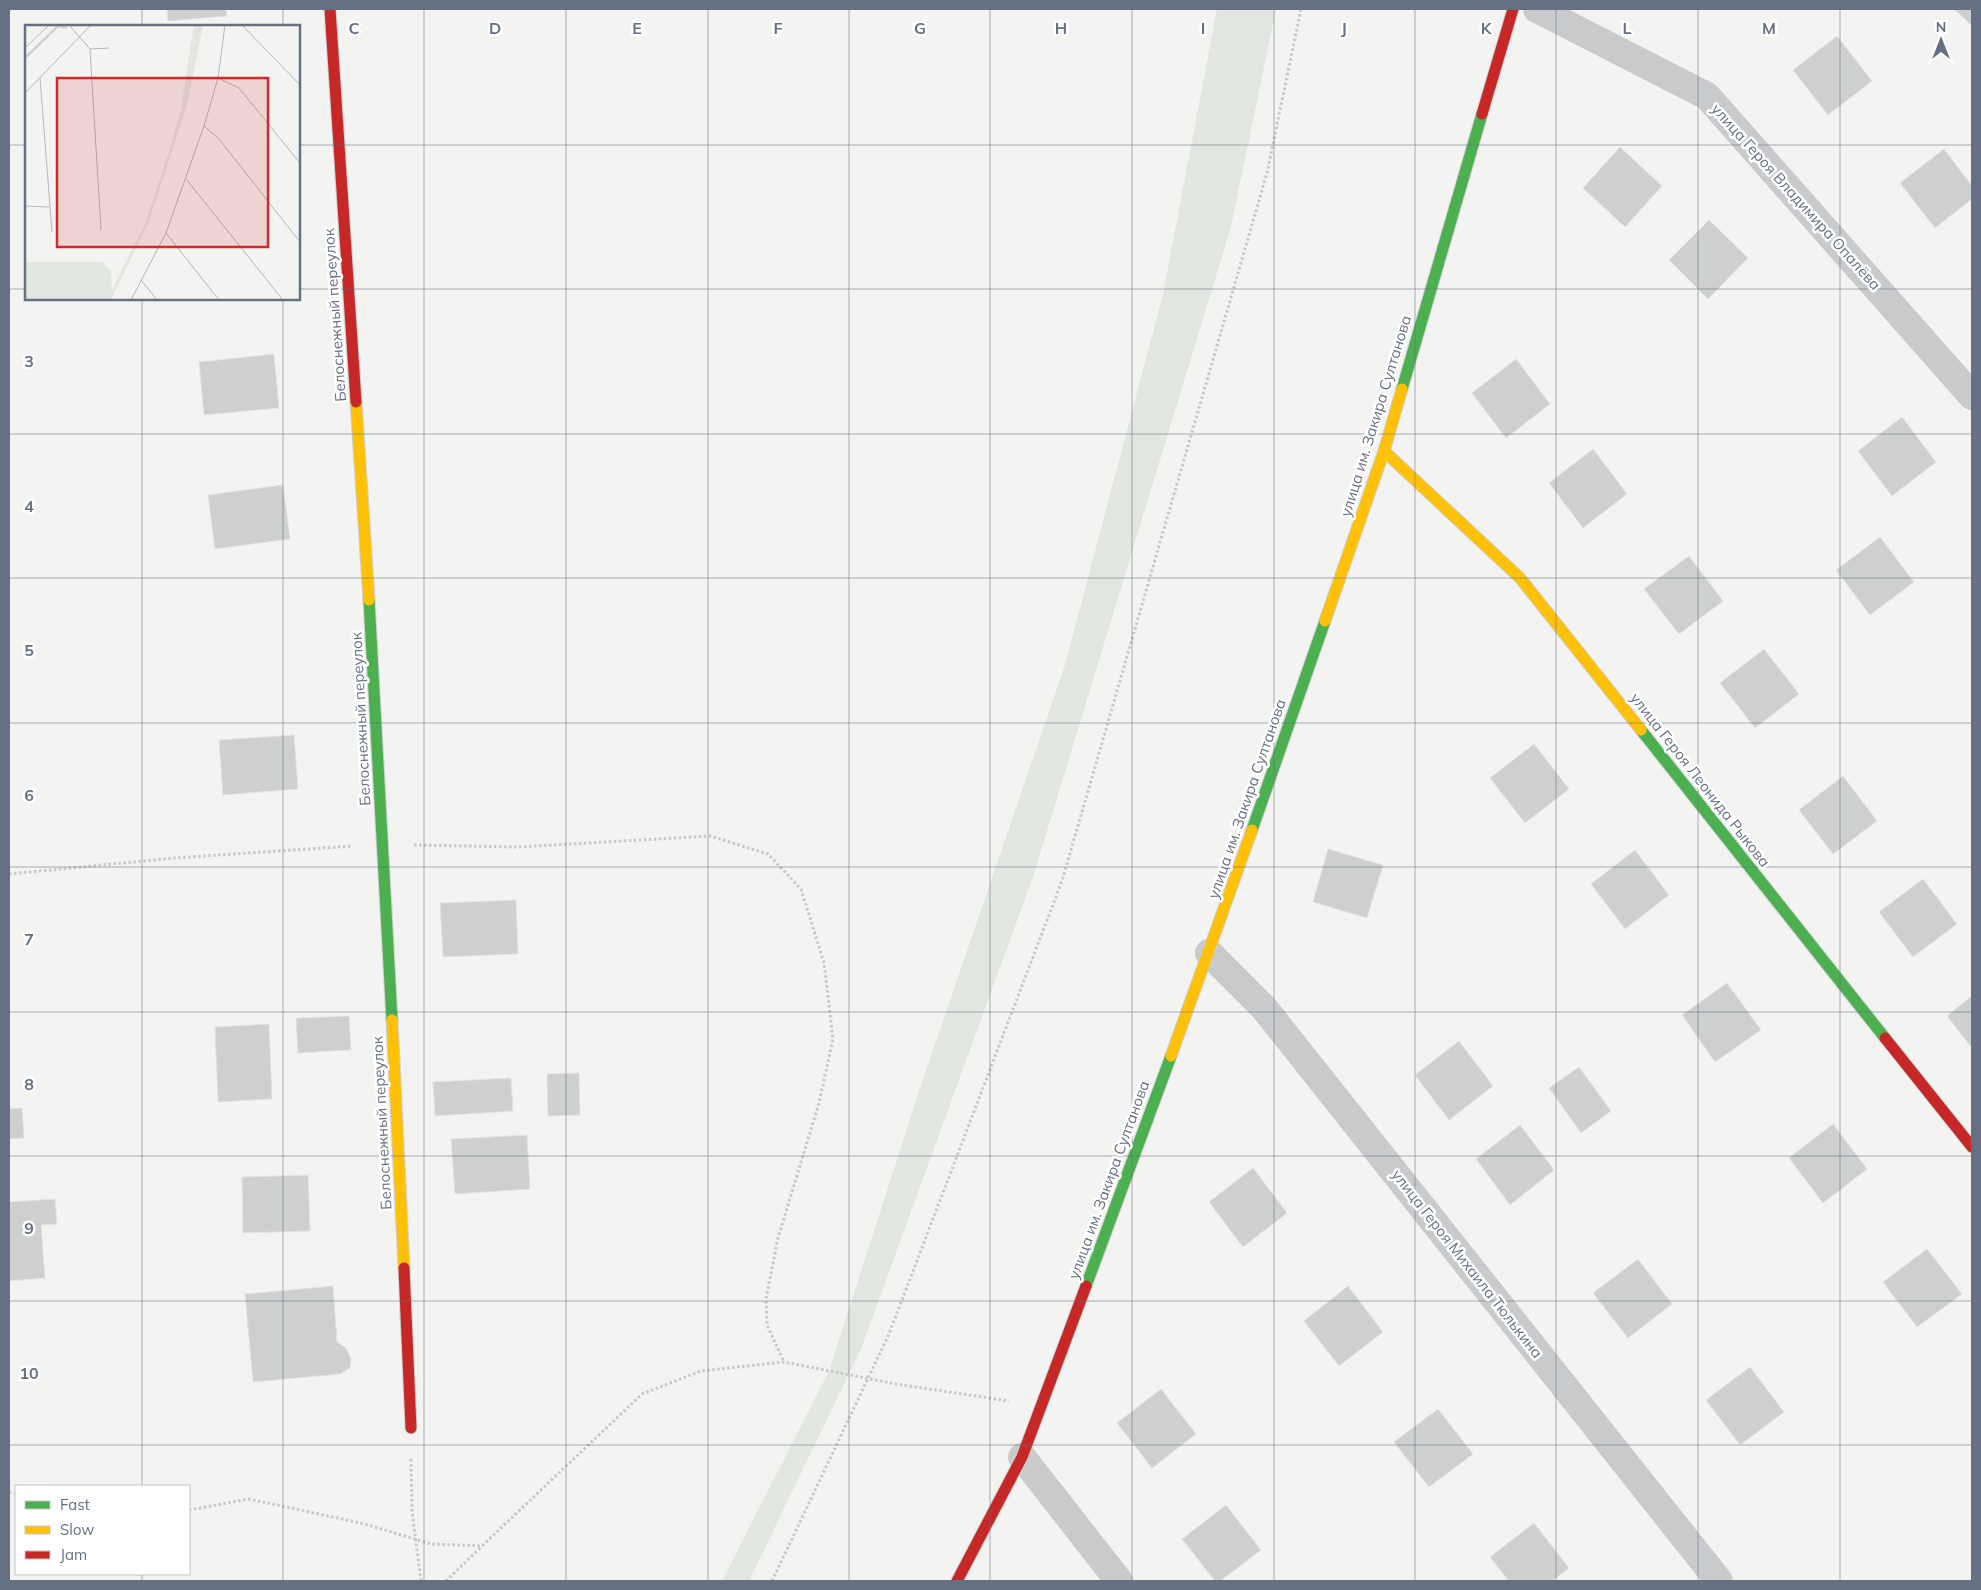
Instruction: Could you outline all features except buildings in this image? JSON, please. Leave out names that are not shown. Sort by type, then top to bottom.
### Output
[{"type":"street","name":"Белоснежный переулок","points":[[330,9],[359,434],[383,845],[411,1428]]},
{"type":"street","name":"улица им. Закира Султанова","points":[[958,1581],[1022,1457],[1209,953],[1384,451],[1513,9]]},
{"type":"street","name":"улица Героя Владимира Опалёва","points":[[1537,9],[1707,96],[1972,396]]},
{"type":"street","name":"улица Героя Леонида Рыкова","points":[[1384,451],[1520,578],[1972,1147]]},
{"type":"street","name":"улица Героя Михаила Тюлькина","points":[[1209,953],[1264,1008],[1719,1581]]},
{"type":"street","points":[[1022,1457],[1119,1581]]},
{"type":"path","points":[[772,1581],[890,1334],[1062,881],[1267,174],[1301,9]]},
{"type":"path","points":[[9,874],[174,858],[383,845],[518,847],[710,836],[768,854],[801,889],[824,963],[833,1039],[820,1103],[778,1238],[766,1299],[767,1325],[784,1362]]},
{"type":"path","points":[[446,1581],[642,1394],[701,1371],[784,1362],[868,1379],[1042,1406]]},
{"type":"path","points":[[411,1428],[412,1502],[420,1581]]},
{"type":"path","points":[[190,1510],[249,1499],[365,1524],[432,1544],[482,1546]]},
{"type":"shaded area","points":[[1217,9],[1276,9],[1231,227],[1033,877],[861,1349],[749,1581],[722,1581],[829,1371],[920,1088],[1065,665],[1163,294]]},
{"type":"traffic: fast","points":[[1402,389],[1482,114]]},
{"type":"traffic: fast","points":[[369,600],[392,1020]]},
{"type":"traffic: fast","points":[[1252,830],[1325,621]]},
{"type":"traffic: fast","points":[[1641,730],[1885,1038]]},
{"type":"traffic: fast","points":[[1086,1286],[1171,1056]]},
{"type":"traffic: slow","points":[[1325,621],[1384,451],[1402,389]]},
{"type":"traffic: slow","points":[[356,402],[369,600]]},
{"type":"traffic: slow","points":[[1384,451],[1520,578],[1641,730]]},
{"type":"traffic: slow","points":[[1171,1056],[1252,830]]},
{"type":"traffic: slow","points":[[392,1020],[404,1268]]},
{"type":"traffic: jam","points":[[330,9],[356,402]]},
{"type":"traffic: jam","points":[[1482,114],[1513,9]]},
{"type":"traffic: jam","points":[[1885,1038],[1972,1147]]},
{"type":"traffic: jam","points":[[404,1268],[411,1428]]},
{"type":"traffic: jam","points":[[957,1581],[1022,1457],[1086,1286]]}]
